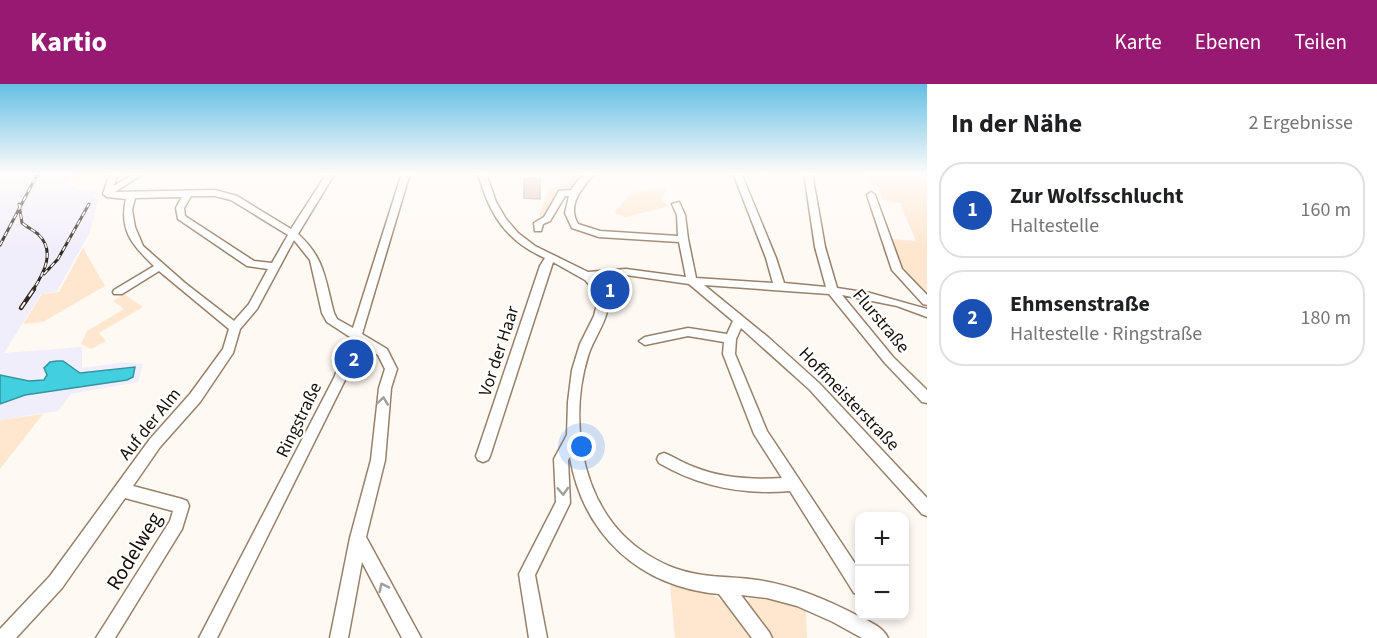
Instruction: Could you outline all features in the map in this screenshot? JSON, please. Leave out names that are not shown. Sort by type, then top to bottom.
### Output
[{"type":"street","points":[[130,199],[128,210],[136,241],[160,266],[235,328]]},
{"type":"street","points":[[185,199],[180,208],[181,217],[251,264],[276,267]]},
{"type":"street","points":[[233,199],[293,234],[315,260],[328,314],[333,322],[375,347],[388,359],[391,369],[385,388],[378,460],[358,537],[339,638]]},
{"type":"street","name":"Auf der Alm","points":[[4,638],[56,582],[155,443],[195,398],[229,350],[235,328],[253,306],[315,199]]},
{"type":"street","name":"Ringstraße","points":[[208,638],[327,406],[356,336],[398,199]]},
{"type":"street","points":[[491,199],[505,225],[525,244],[589,279],[601,296],[603,306],[585,344],[580,363],[574,436],[584,488],[597,515],[621,545],[655,569],[701,584],[767,590],[795,598],[824,608],[879,638]]},
{"type":"street","points":[[538,229],[539,223],[547,219],[559,199]]},
{"type":"street","points":[[574,199],[571,221],[582,231],[606,235],[683,239]]},
{"type":"street","points":[[747,199],[771,258],[780,288]]},
{"type":"street","points":[[812,199],[820,247],[833,291]]},
{"type":"street","points":[[872,199],[897,270],[927,301]]},
{"type":"street","points":[[676,204],[683,223],[683,239],[692,281]]},
{"type":"street","points":[[277,224],[290,225],[302,220]]},
{"type":"street","name":"Vor der Haar","points":[[483,456],[545,266],[551,257]]},
{"type":"street","points":[[118,292],[160,266]]},
{"type":"street","points":[[589,279],[619,272],[692,281],[833,291],[891,301],[927,313]]},
{"type":"street","name":"Hoffmeisterstraße","points":[[692,281],[796,368],[927,509]]},
{"type":"street","name":"Flurstraße","points":[[833,291],[889,360],[927,398]]},
{"type":"street","points":[[739,320],[730,339],[729,354],[761,434],[791,484],[855,580]]},
{"type":"street","points":[[645,341],[688,332],[730,339]]},
{"type":"street","points":[[538,638],[527,574],[563,503],[561,459],[574,436]]},
{"type":"street","points":[[664,459],[680,469],[713,481],[773,486],[791,484]]},
{"type":"street","name":"Rodelweg","points":[[105,638],[177,524],[182,506],[122,490]]},
{"type":"street","points":[[358,537],[388,599],[412,638]]},
{"type":"street","points":[[723,585],[736,605],[764,638]]},
{"type":"shaded area","points":[[0,199],[97,199],[90,232],[57,291],[41,294],[4,353],[82,347],[82,368],[126,362],[143,364],[138,382],[71,394],[58,411],[0,420]]},
{"type":"shaded area","points":[[545,199],[554,199],[544,216],[539,215]]},
{"type":"shaded area","points":[[626,199],[662,199],[669,206],[626,217],[614,213]]},
{"type":"shaded area","points":[[927,199],[927,296],[902,271],[892,239],[916,241],[900,203],[882,200]]},
{"type":"shaded area","points":[[83,248],[105,286],[43,322],[23,324],[42,294],[59,292]]},
{"type":"shaded area","points":[[124,294],[143,307],[99,333],[106,341],[91,349],[81,344],[87,331],[124,309],[113,301]]},
{"type":"shaded area","points":[[43,414],[0,469],[0,420]]},
{"type":"shaded area","points":[[670,585],[707,591],[738,612],[750,598],[780,602],[806,610],[807,638],[675,638]]},
{"type":"water","points":[[63,361],[80,373],[135,367],[133,377],[127,380],[25,395],[0,404],[0,375],[29,381],[44,380],[47,375],[44,368],[50,362]]},
{"type":"railway","points":[[20,208],[24,199]]},
{"type":"railway","points":[[44,274],[58,259],[89,204]]},
{"type":"railway","points":[[0,245],[20,208]]},
{"type":"railway","points":[[20,208],[22,223],[38,234],[46,248],[44,269],[33,290]]},
{"type":"railway","points":[[21,308],[34,289]]},
{"type":"place","name":"Zur Wolfsschlucht","points":[[610,290]]},
{"type":"place","name":"Ehmsenstraße","points":[[354,359]]}]
